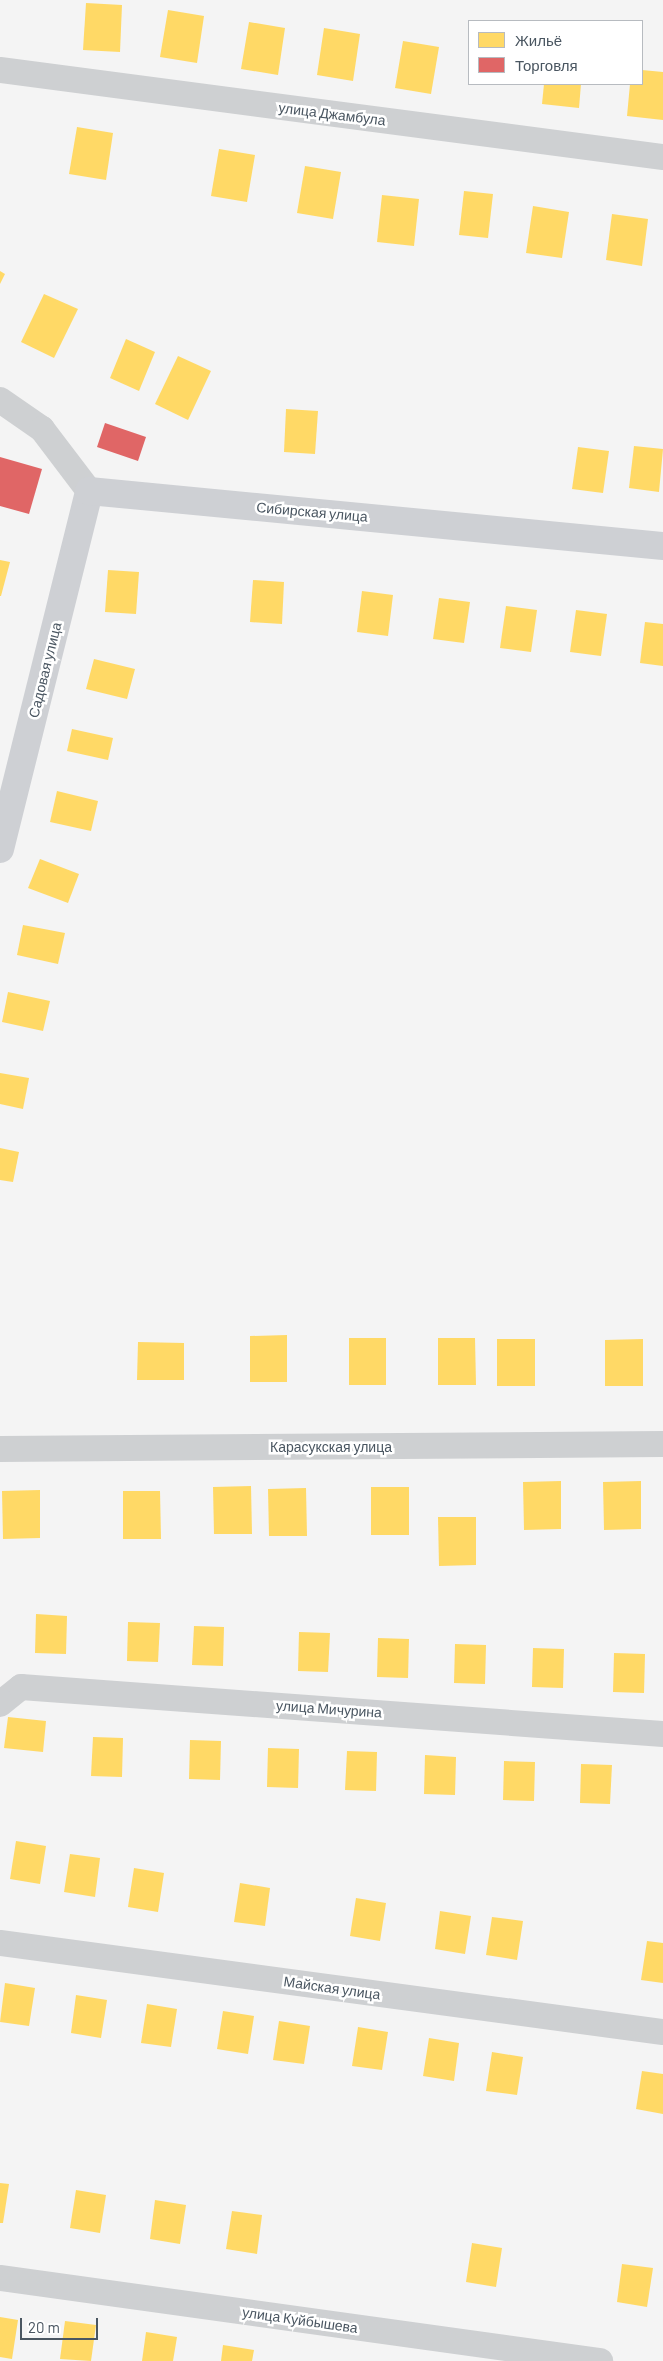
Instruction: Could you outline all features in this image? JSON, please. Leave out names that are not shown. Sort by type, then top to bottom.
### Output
[{"type":"street","name":"улица Джамбула","points":[[0,70],[663,157]]},
{"type":"street","points":[[0,400],[42,429],[89,491]]},
{"type":"street","name":"Сибирская улица","points":[[89,491],[663,546]]},
{"type":"street","name":"Садовая улица","points":[[0,849],[89,491]]},
{"type":"street","name":"Карасукская улица","points":[[0,1450],[663,1444]]},
{"type":"street","name":"улица Мичурина","points":[[0,1704],[21,1687],[663,1734]]},
{"type":"street","name":"Майская улица","points":[[0,1943],[663,2032]]},
{"type":"street","name":"улица Куйбышева","points":[[0,2278],[600,2361]]},
{"type":"building: Жильё","points":[[86,3],[122,5],[120,52],[83,50]]},
{"type":"building: Жильё","points":[[168,10],[204,16],[197,63],[160,57]]},
{"type":"building: Жильё","points":[[249,22],[285,28],[278,75],[241,69]]},
{"type":"building: Жильё","points":[[324,28],[360,34],[353,81],[317,75]]},
{"type":"building: Жильё","points":[[403,41],[439,47],[431,94],[395,88]]},
{"type":"building: Жильё","points":[[643,70],[663,72],[663,120],[627,116],[630,85],[643,85]]},
{"type":"building: Жильё","points":[[544,85],[581,85],[579,108],[542,104]]},
{"type":"building: Жильё","points":[[77,127],[113,133],[106,180],[69,174]]},
{"type":"building: Жильё","points":[[219,149],[255,155],[247,202],[211,196]]},
{"type":"building: Жильё","points":[[305,166],[341,172],[333,219],[297,213]]},
{"type":"building: Жильё","points":[[464,191],[493,194],[488,238],[459,235]]},
{"type":"building: Жильё","points":[[382,195],[419,199],[414,246],[377,242]]},
{"type":"building: Жильё","points":[[533,206],[569,212],[562,258],[526,253]]},
{"type":"building: Жильё","points":[[612,214],[648,219],[642,266],[606,260]]},
{"type":"building: Жильё","points":[[0,271],[5,274],[0,284]]},
{"type":"building: Жильё","points":[[44,294],[78,309],[54,358],[21,342]]},
{"type":"building: Жильё","points":[[126,339],[155,352],[139,391],[110,378]]},
{"type":"building: Жильё","points":[[178,356],[211,371],[188,420],[155,404]]},
{"type":"building: Жильё","points":[[286,409],[318,411],[315,454],[284,452]]},
{"type":"building: Жильё","points":[[634,446],[663,449],[659,492],[629,488]]},
{"type":"building: Жильё","points":[[578,447],[609,451],[603,493],[572,489]]},
{"type":"building: Жильё","points":[[0,560],[10,562],[1,596],[0,596]]},
{"type":"building: Жильё","points":[[108,570],[139,572],[136,614],[105,612]]},
{"type":"building: Жильё","points":[[253,580],[284,582],[282,624],[250,622]]},
{"type":"building: Жильё","points":[[362,591],[393,595],[388,636],[357,632]]},
{"type":"building: Жильё","points":[[439,598],[470,602],[464,643],[433,639]]},
{"type":"building: Жильё","points":[[506,606],[537,610],[531,652],[500,648]]},
{"type":"building: Жильё","points":[[576,610],[607,614],[601,656],[570,652]]},
{"type":"building: Жильё","points":[[645,622],[663,624],[663,666],[640,663]]},
{"type":"building: Жильё","points":[[94,659],[135,669],[127,699],[86,689]]},
{"type":"building: Жильё","points":[[72,729],[113,738],[108,760],[67,751]]},
{"type":"building: Жильё","points":[[57,791],[98,801],[91,831],[50,822]]},
{"type":"building: Жильё","points":[[40,859],[79,874],[68,903],[28,888]]},
{"type":"building: Жильё","points":[[23,925],[65,933],[58,964],[17,955]]},
{"type":"building: Жильё","points":[[8,992],[50,1001],[43,1031],[2,1022]]},
{"type":"building: Жильё","points":[[0,1073],[29,1078],[23,1109],[0,1104]]},
{"type":"building: Жильё","points":[[0,1148],[19,1152],[13,1182],[0,1180]]},
{"type":"building: Жильё","points":[[287,1335],[287,1382],[250,1382],[250,1336]]},
{"type":"building: Жильё","points":[[349,1338],[386,1338],[386,1385],[349,1385]]},
{"type":"building: Жильё","points":[[438,1338],[475,1338],[476,1385],[438,1385]]},
{"type":"building: Жильё","points":[[497,1339],[535,1339],[535,1386],[497,1386]]},
{"type":"building: Жильё","points":[[643,1339],[643,1386],[605,1386],[605,1340]]},
{"type":"building: Жильё","points":[[138,1342],[184,1343],[184,1380],[137,1380]]},
{"type":"building: Жильё","points":[[561,1481],[561,1529],[524,1530],[523,1482]]},
{"type":"building: Жильё","points":[[641,1481],[641,1529],[604,1530],[603,1482]]},
{"type":"building: Жильё","points":[[251,1486],[252,1534],[214,1534],[213,1487]]},
{"type":"building: Жильё","points":[[371,1487],[409,1487],[409,1535],[371,1535]]},
{"type":"building: Жильё","points":[[306,1488],[307,1536],[269,1536],[268,1489]]},
{"type":"building: Жильё","points":[[40,1490],[40,1538],[3,1539],[2,1491]]},
{"type":"building: Жильё","points":[[123,1491],[160,1491],[161,1539],[123,1539]]},
{"type":"building: Жильё","points":[[438,1517],[476,1517],[476,1565],[439,1566]]},
{"type":"building: Жильё","points":[[36,1614],[67,1616],[66,1654],[35,1653]]},
{"type":"building: Жильё","points":[[128,1622],[160,1623],[158,1662],[127,1661]]},
{"type":"building: Жильё","points":[[194,1626],[224,1627],[223,1666],[192,1665]]},
{"type":"building: Жильё","points":[[299,1632],[330,1633],[328,1672],[298,1671]]},
{"type":"building: Жильё","points":[[378,1638],[409,1639],[408,1678],[377,1677]]},
{"type":"building: Жильё","points":[[455,1644],[486,1645],[485,1684],[454,1683]]},
{"type":"building: Жильё","points":[[533,1648],[564,1649],[563,1688],[532,1687]]},
{"type":"building: Жильё","points":[[614,1653],[645,1654],[644,1693],[613,1692]]},
{"type":"building: Жильё","points":[[8,1717],[46,1721],[43,1752],[4,1748]]},
{"type":"building: Жильё","points":[[93,1737],[123,1738],[122,1777],[91,1776]]},
{"type":"building: Жильё","points":[[190,1740],[221,1741],[220,1780],[189,1779]]},
{"type":"building: Жильё","points":[[268,1748],[299,1749],[298,1788],[267,1787]]},
{"type":"building: Жильё","points":[[347,1751],[377,1752],[376,1791],[345,1790]]},
{"type":"building: Жильё","points":[[425,1755],[456,1757],[455,1795],[424,1794]]},
{"type":"building: Жильё","points":[[504,1761],[535,1762],[534,1801],[503,1800]]},
{"type":"building: Жильё","points":[[581,1764],[612,1765],[610,1804],[580,1803]]},
{"type":"building: Жильё","points":[[16,1841],[46,1846],[40,1884],[10,1879]]},
{"type":"building: Жильё","points":[[70,1854],[100,1858],[95,1897],[64,1892]]},
{"type":"building: Жильё","points":[[134,1868],[164,1873],[158,1912],[128,1907]]},
{"type":"building: Жильё","points":[[240,1883],[270,1888],[265,1926],[234,1922]]},
{"type":"building: Жильё","points":[[356,1898],[386,1903],[380,1941],[350,1936]]},
{"type":"building: Жильё","points":[[440,1911],[471,1916],[465,1954],[435,1949]]},
{"type":"building: Жильё","points":[[492,1917],[523,1921],[517,1960],[486,1955]]},
{"type":"building: Жильё","points":[[647,1941],[663,1943],[663,1983],[641,1980]]},
{"type":"building: Жильё","points":[[5,1983],[35,1988],[29,2026],[0,2022]]},
{"type":"building: Жильё","points":[[76,1995],[107,2000],[101,2038],[71,2033]]},
{"type":"building: Жильё","points":[[147,2004],[177,2009],[171,2047],[141,2043]]},
{"type":"building: Жильё","points":[[223,2011],[254,2016],[248,2054],[217,2049]]},
{"type":"building: Жильё","points":[[279,2021],[310,2026],[304,2064],[273,2060]]},
{"type":"building: Жильё","points":[[358,2027],[388,2032],[382,2070],[352,2066]]},
{"type":"building: Жильё","points":[[429,2038],[459,2043],[454,2081],[423,2076]]},
{"type":"building: Жильё","points":[[492,2052],[523,2057],[517,2095],[486,2091]]},
{"type":"building: Жильё","points":[[642,2071],[663,2074],[663,2114],[636,2109]]},
{"type":"building: Жильё","points":[[0,2183],[9,2184],[3,2223],[0,2223]]},
{"type":"building: Жильё","points":[[76,2190],[106,2195],[100,2233],[70,2228]]},
{"type":"building: Жильё","points":[[155,2200],[186,2205],[180,2244],[150,2239]]},
{"type":"building: Жильё","points":[[232,2211],[262,2215],[257,2254],[226,2249]]},
{"type":"building: Жильё","points":[[472,2243],[502,2248],[496,2287],[466,2282]]},
{"type":"building: Жильё","points":[[622,2264],[653,2268],[647,2307],[617,2302]]},
{"type":"building: Жильё","points":[[0,2317],[18,2320],[12,2359],[0,2357]]},
{"type":"building: Жильё","points":[[65,2321],[96,2325],[91,2361],[60,2359]]},
{"type":"building: Жильё","points":[[146,2332],[177,2337],[173,2361],[142,2361]]},
{"type":"building: Жильё","points":[[223,2345],[254,2350],[252,2361],[221,2361]]},
{"type":"building: Торговля","points":[[105,423],[146,437],[138,461],[97,447]]},
{"type":"building: Торговля","points":[[0,457],[42,469],[29,514],[0,506]]}]
